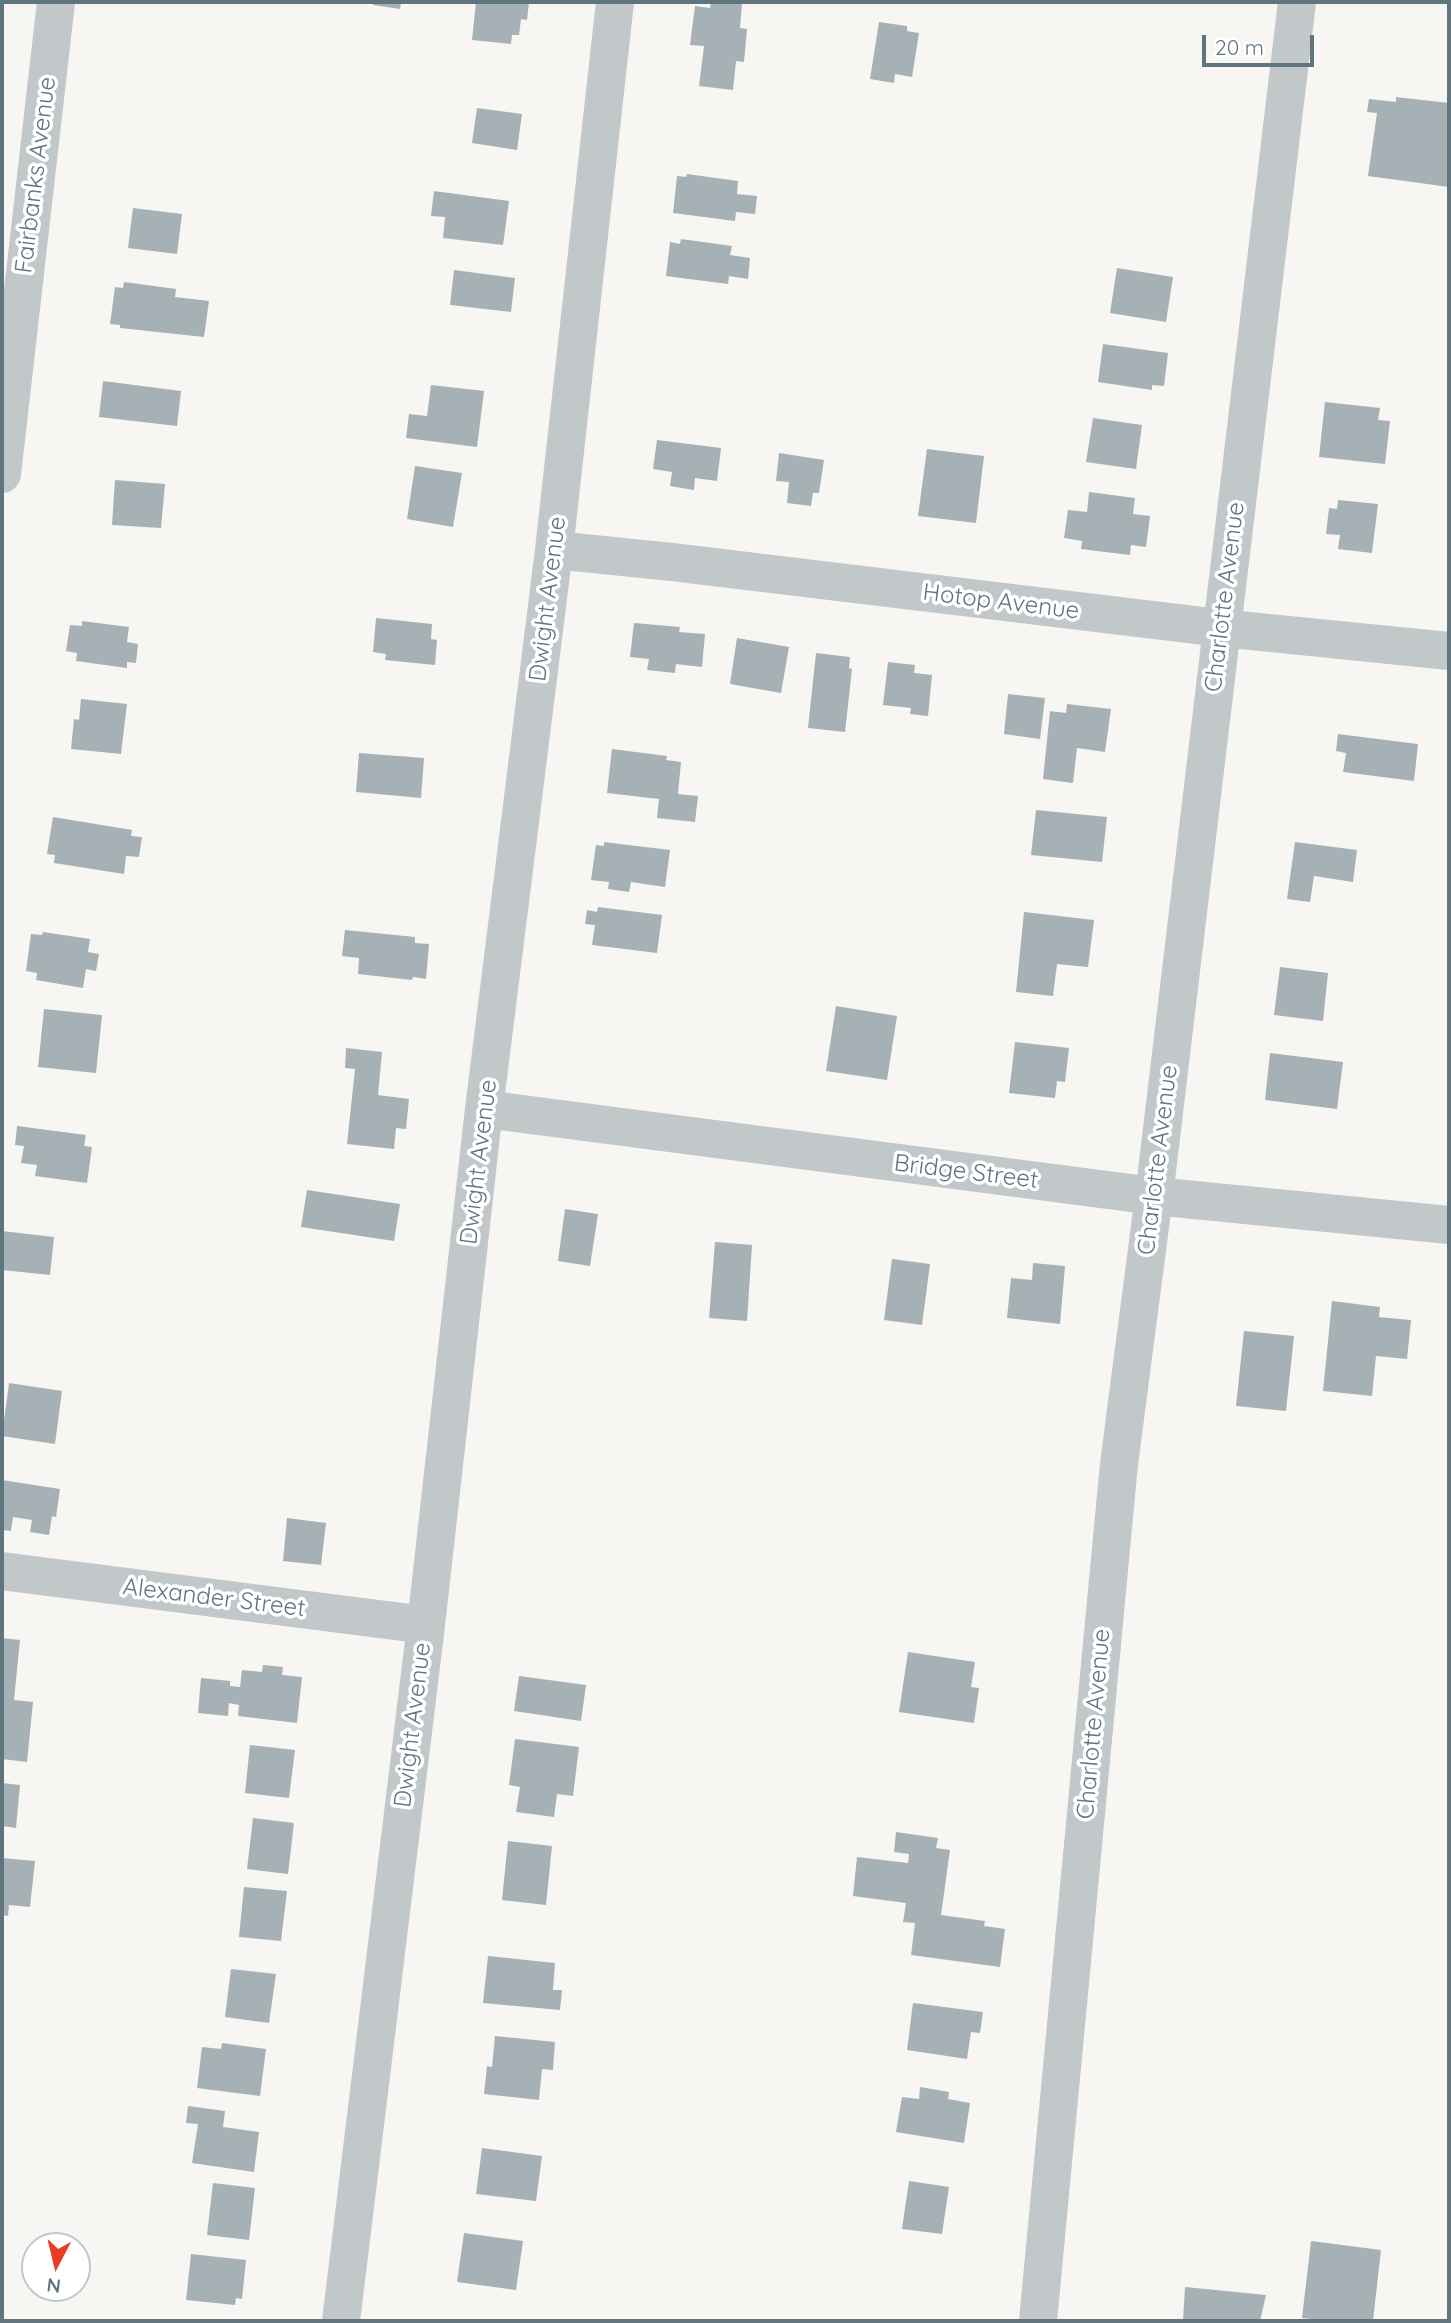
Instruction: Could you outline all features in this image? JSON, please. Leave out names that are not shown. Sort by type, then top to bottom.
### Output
[{"type":"street","name":"Fairbanks Avenue","points":[[2,474],[57,2]]},
{"type":"street","name":"Dwight Avenue","points":[[341,2321],[426,1625],[484,1109],[554,550],[615,2]]},
{"type":"street","name":"Charlotte Avenue","points":[[1038,2321],[1119,1464],[1154,1196],[1297,2]]},
{"type":"street","name":"Hotop Avenue","points":[[554,550],[1220,628],[1449,651]]},
{"type":"street","name":"Bridge Street","points":[[484,1109],[1154,1196],[1449,1225]]},
{"type":"street","name":"Alexander Street","points":[[2,1571],[426,1625]]},
{"type":"building","points":[[373,2],[401,2],[400,9],[373,5]]},
{"type":"building","points":[[476,2],[529,2],[527,20],[521,19],[519,35],[512,35],[511,44],[472,40]]},
{"type":"building","points":[[711,2],[742,3],[740,28],[747,29],[744,62],[736,61],[733,90],[699,86],[704,46],[690,45],[695,6],[710,8]]},
{"type":"building","points":[[879,22],[907,26],[907,31],[919,33],[912,77],[895,74],[894,83],[870,79]]},
{"type":"building","points":[[1396,97],[1449,103],[1449,187],[1368,176],[1377,113],[1367,112],[1369,99],[1396,102]]},
{"type":"building","points":[[477,108],[522,114],[517,150],[472,143]]},
{"type":"building","points":[[687,174],[738,181],[737,194],[757,196],[755,214],[736,212],[735,221],[673,213],[677,176],[686,177]]},
{"type":"building","points":[[434,191],[509,201],[503,245],[443,238],[445,217],[431,216]]},
{"type":"building","points":[[133,208],[182,214],[177,254],[128,248]]},
{"type":"building","points":[[681,239],[732,246],[730,255],[750,258],[748,279],[729,276],[728,284],[666,276],[670,242],[680,244]]},
{"type":"building","points":[[1117,268],[1173,277],[1166,322],[1110,313]]},
{"type":"building","points":[[454,270],[515,278],[511,312],[450,305]]},
{"type":"building","points":[[124,282],[176,289],[175,297],[209,301],[204,337],[120,328],[120,325],[110,324],[115,287],[123,288]]},
{"type":"building","points":[[1103,344],[1168,353],[1164,386],[1152,385],[1152,390],[1098,382]]},
{"type":"building","points":[[103,381],[181,391],[177,426],[99,417]]},
{"type":"building","points":[[431,385],[484,391],[477,447],[406,438],[409,414],[427,416]]},
{"type":"building","points":[[1325,402],[1380,408],[1378,420],[1390,421],[1385,464],[1319,457]]},
{"type":"building","points":[[1093,418],[1142,425],[1136,469],[1086,462]]},
{"type":"building","points":[[657,440],[721,448],[717,481],[695,478],[694,490],[670,486],[672,472],[653,469]]},
{"type":"building","points":[[927,449],[984,456],[976,523],[918,516]]},
{"type":"building","points":[[779,453],[824,460],[819,493],[813,493],[811,506],[787,503],[789,482],[776,481]]},
{"type":"building","points":[[415,466],[462,473],[453,527],[407,519]]},
{"type":"building","points":[[115,480],[165,484],[161,528],[112,525]]},
{"type":"building","points":[[1089,492],[1135,498],[1133,514],[1150,516],[1146,547],[1131,545],[1130,555],[1081,549],[1082,541],[1064,538],[1068,510],[1087,512]]},
{"type":"building","points":[[1338,500],[1378,504],[1372,553],[1338,549],[1340,535],[1326,534],[1329,508],[1337,509]]},
{"type":"building","points":[[376,618],[432,624],[431,639],[437,640],[435,665],[385,660],[386,654],[373,652]]},
{"type":"building","points":[[82,621],[129,627],[127,642],[138,644],[136,663],[127,662],[127,668],[76,661],[77,653],[66,651],[70,625],[82,626]]},
{"type":"building","points":[[634,623],[680,627],[679,632],[705,634],[702,667],[676,664],[675,673],[647,670],[649,659],[630,657]]},
{"type":"building","points":[[737,638],[789,647],[781,693],[730,684]]},
{"type":"building","points":[[816,653],[850,657],[849,668],[852,669],[845,732],[808,728]]},
{"type":"building","points":[[888,662],[915,665],[914,673],[932,675],[928,716],[910,714],[911,708],[883,705]]},
{"type":"building","points":[[1008,694],[1045,698],[1040,739],[1004,734]]},
{"type":"building","points":[[81,699],[127,704],[121,754],[71,749],[74,719],[79,720]]},
{"type":"building","points":[[1067,704],[1111,709],[1105,752],[1077,748],[1073,783],[1043,779],[1050,711],[1066,713]]},
{"type":"building","points":[[1338,734],[1418,744],[1414,781],[1343,772],[1346,753],[1336,751]]},
{"type":"building","points":[[612,749],[667,756],[666,760],[681,762],[678,794],[698,796],[695,822],[657,818],[659,799],[607,793]]},
{"type":"building","points":[[359,753],[424,758],[421,798],[356,792]]},
{"type":"building","points":[[1036,810],[1107,817],[1102,862],[1031,855]]},
{"type":"building","points":[[53,817],[132,830],[131,836],[142,837],[139,857],[126,856],[124,874],[54,863],[55,855],[47,854]]},
{"type":"building","points":[[604,842],[670,850],[665,887],[631,882],[629,892],[608,889],[609,882],[591,880],[596,845],[604,846]]},
{"type":"building","points":[[1295,842],[1357,850],[1353,882],[1314,876],[1310,902],[1287,899]]},
{"type":"building","points":[[598,907],[662,915],[657,953],[592,945],[595,925],[585,924],[587,910],[597,912]]},
{"type":"building","points":[[1024,912],[1094,920],[1088,967],[1057,964],[1053,996],[1016,992]]},
{"type":"building","points":[[345,930],[415,937],[415,943],[429,944],[426,979],[358,974],[359,958],[342,956]]},
{"type":"building","points":[[43,932],[90,939],[88,952],[99,954],[96,971],[86,969],[83,988],[36,980],[37,973],[26,971],[31,934],[42,935]]},
{"type":"building","points":[[1280,967],[1328,973],[1323,1021],[1274,1015]]},
{"type":"building","points":[[836,1006],[897,1016],[887,1080],[826,1071]]},
{"type":"building","points":[[44,1009],[102,1015],[96,1073],[38,1067]]},
{"type":"building","points":[[1015,1042],[1069,1048],[1065,1082],[1057,1081],[1055,1098],[1009,1093]]},
{"type":"building","points":[[346,1048],[382,1052],[378,1095],[409,1099],[406,1129],[396,1128],[394,1149],[347,1144],[355,1069],[345,1068]]},
{"type":"building","points":[[1270,1053],[1343,1062],[1337,1109],[1265,1100]]},
{"type":"building","points":[[17,1126],[86,1135],[84,1146],[92,1147],[87,1183],[35,1176],[37,1165],[21,1163],[24,1146],[15,1145]]},
{"type":"building","points":[[307,1190],[400,1204],[394,1241],[301,1227]]},
{"type":"building","points":[[565,1209],[598,1214],[590,1266],[558,1261]]},
{"type":"building","points":[[2,1231],[54,1237],[50,1275],[2,1270]]},
{"type":"building","points":[[715,1242],[752,1245],[747,1321],[709,1318]]},
{"type":"building","points":[[892,1259],[930,1264],[922,1325],[884,1320]]},
{"type":"building","points":[[1033,1263],[1065,1266],[1060,1324],[1007,1318],[1011,1278],[1032,1280]]},
{"type":"building","points":[[1332,1301],[1380,1307],[1379,1317],[1411,1320],[1407,1359],[1376,1356],[1372,1396],[1323,1391]]},
{"type":"building","points":[[1244,1331],[1294,1336],[1286,1411],[1236,1406]]},
{"type":"building","points":[[9,1383],[62,1391],[55,1444],[2,1436]]},
{"type":"building","points":[[2,1480],[60,1489],[56,1517],[52,1516],[49,1535],[30,1532],[32,1520],[13,1517],[11,1531],[2,1530]]},
{"type":"building","points":[[287,1518],[326,1523],[321,1565],[283,1561]]},
{"type":"building","points":[[2,1638],[20,1640],[14,1700],[33,1702],[27,1762],[2,1759]]},
{"type":"building","points":[[908,1652],[975,1662],[971,1687],[979,1688],[974,1723],[899,1712]]},
{"type":"building","points":[[263,1665],[283,1667],[282,1675],[302,1677],[297,1723],[238,1716],[239,1705],[229,1703],[228,1716],[198,1713],[201,1678],[230,1681],[230,1686],[240,1687],[242,1670],[262,1672]]},
{"type":"building","points":[[519,1676],[586,1685],[581,1721],[514,1711]]},
{"type":"building","points":[[515,1739],[579,1747],[573,1796],[557,1794],[554,1817],[516,1812],[520,1787],[509,1785]]},
{"type":"building","points":[[250,1745],[295,1750],[289,1798],[245,1793]]},
{"type":"building","points":[[2,1783],[20,1785],[16,1828],[2,1826]]},
{"type":"building","points":[[253,1818],[294,1823],[288,1874],[247,1869]]},
{"type":"building","points":[[896,1832],[938,1838],[936,1848],[950,1850],[941,1915],[985,1921],[984,1926],[1005,1929],[1000,1967],[911,1955],[915,1923],[903,1922],[906,1903],[853,1896],[857,1857],[908,1863],[909,1854],[894,1852]]},
{"type":"building","points":[[508,1841],[552,1846],[546,1905],[502,1900]]},
{"type":"building","points":[[2,1858],[35,1861],[30,1907],[9,1905],[8,1916],[2,1915]]},
{"type":"building","points":[[244,1887],[287,1891],[281,1941],[239,1937]]},
{"type":"building","points":[[488,1956],[555,1963],[553,1990],[562,1990],[560,2010],[483,2003]]},
{"type":"building","points":[[231,1969],[276,1974],[269,2023],[225,2017]]},
{"type":"building","points":[[913,2003],[983,2012],[980,2033],[971,2032],[967,2059],[907,2050]]},
{"type":"building","points":[[495,2036],[555,2042],[553,2070],[542,2069],[539,2100],[484,2094],[487,2066],[492,2067]]},
{"type":"building","points":[[222,2043],[266,2049],[260,2096],[197,2088],[202,2047],[221,2049]]},
{"type":"building","points":[[920,2087],[949,2092],[948,2099],[970,2103],[964,2143],[896,2132],[902,2097],[919,2099]]},
{"type":"building","points":[[188,2106],[225,2111],[223,2127],[259,2132],[254,2172],[192,2163],[198,2124],[186,2123]]},
{"type":"building","points":[[482,2148],[542,2156],[536,2201],[476,2194]]},
{"type":"building","points":[[909,2181],[949,2187],[942,2234],[902,2229]]},
{"type":"building","points":[[213,2183],[255,2188],[249,2240],[207,2235]]},
{"type":"building","points":[[464,2233],[523,2241],[516,2290],[457,2282]]},
{"type":"building","points":[[1311,2241],[1381,2250],[1373,2321],[1302,2318]]},
{"type":"building","points":[[191,2254],[246,2260],[242,2299],[236,2298],[235,2305],[186,2300]]},
{"type":"building","points":[[1185,2287],[1266,2295],[1260,2321],[1183,2321]]}]
